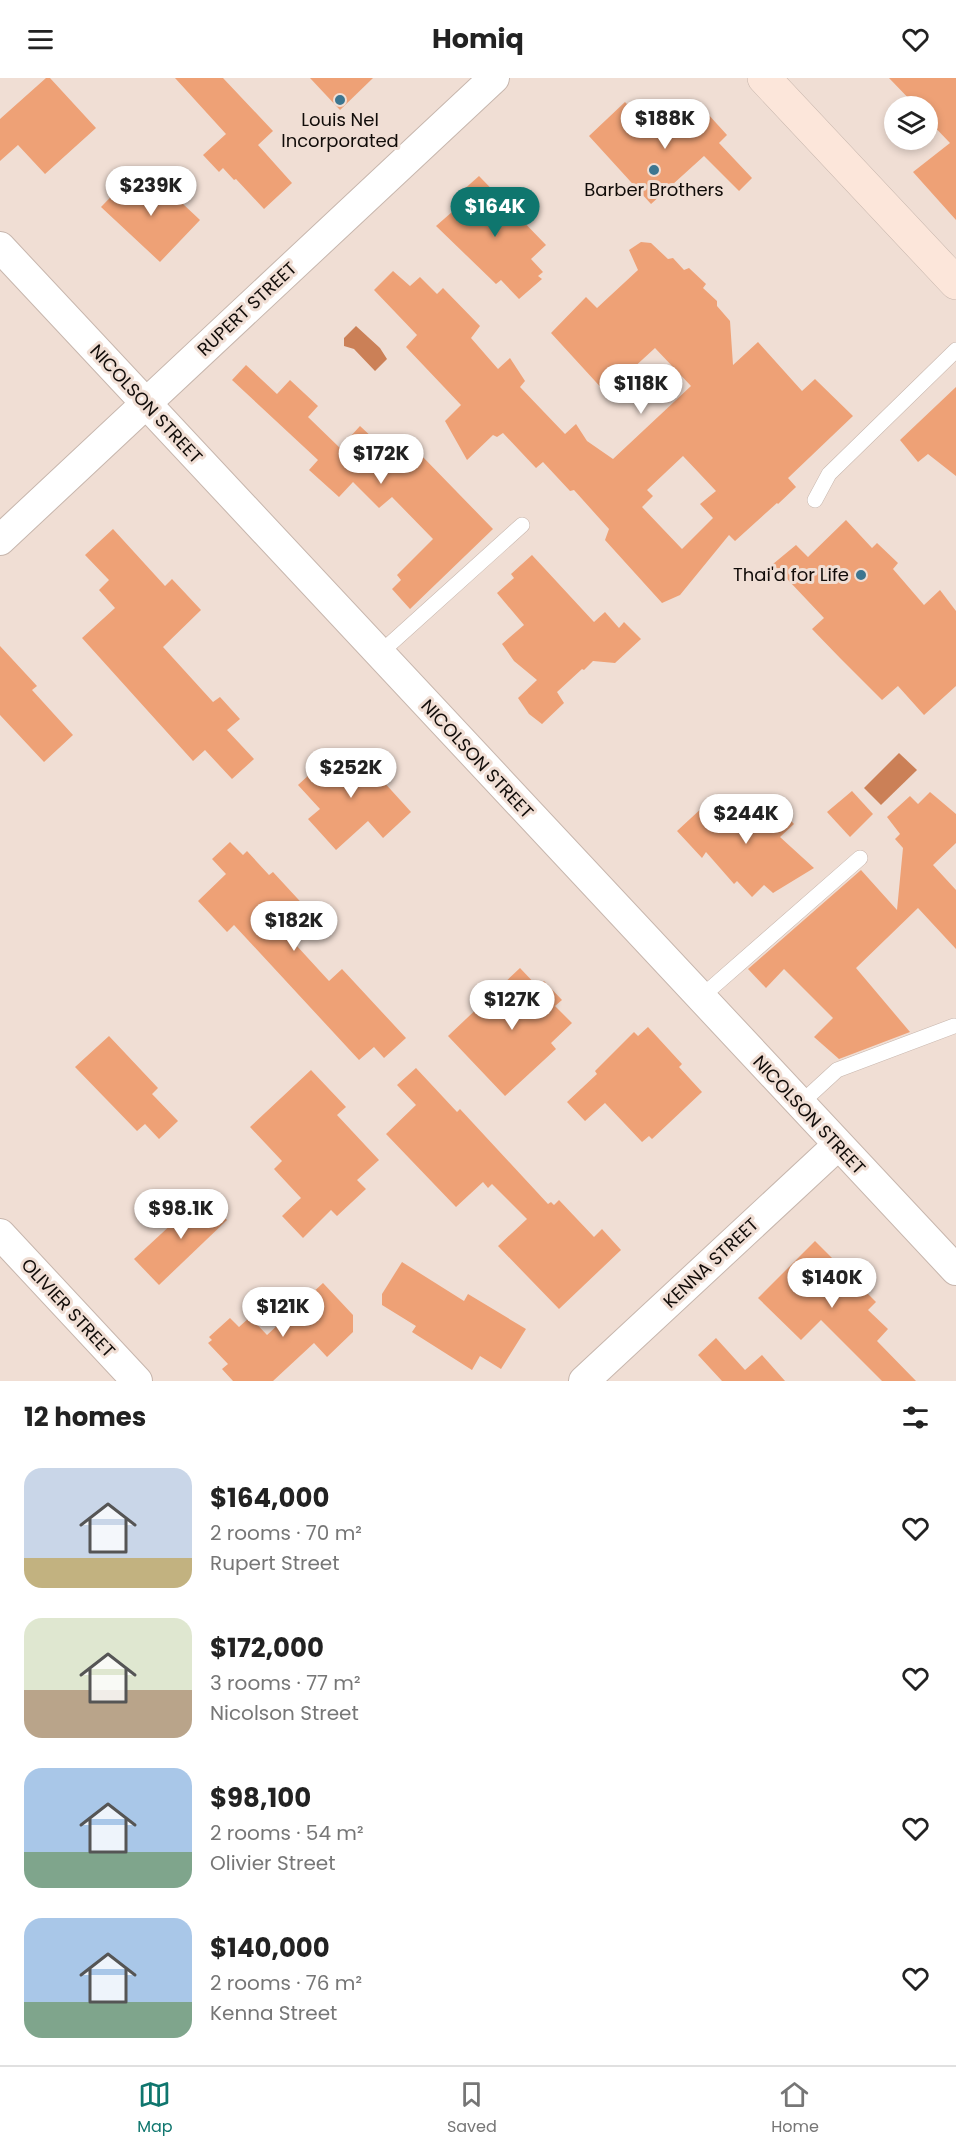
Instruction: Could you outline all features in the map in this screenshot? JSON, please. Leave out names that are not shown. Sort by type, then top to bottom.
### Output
[{"type":"main road","points":[[764,78],[956,283]]},
{"type":"street","name":"RUPERT STREET","points":[[0,540],[494,78]]},
{"type":"street","name":"NICOLSON STREET","points":[[0,248],[956,1270]]},
{"type":"street","name":"KENNA STREET","points":[[584,1381],[838,1145]]},
{"type":"street","name":"OLIVIER STREET","points":[[0,1234],[137,1381]]},
{"type":"lane","points":[[815,500],[829,474],[956,350]]},
{"type":"lane","points":[[379,654],[522,525]]},
{"type":"lane","points":[[700,998],[860,858]]},
{"type":"lane","points":[[800,1104],[837,1070],[954,1026]]},
{"type":"shaded area","points":[[356,326],[380,348],[387,359],[375,371],[354,349],[344,346],[344,338]]},
{"type":"shaded area","points":[[899,753],[917,770],[881,805],[864,788]]},
{"type":"building","points":[[46,78],[50,78],[96,128],[45,174],[18,145],[0,161],[0,119]]},
{"type":"building","points":[[175,78],[223,78],[273,131],[258,145],[292,183],[264,209],[236,179],[234,180],[223,168],[219,172],[203,155],[226,134]]},
{"type":"building","name":"Louis Nel Incorporated","points":[[310,78],[373,78],[340,110]]},
{"type":"building","points":[[889,78],[956,78],[956,220],[913,172],[950,143],[938,130],[938,96],[906,96]]},
{"type":"building","name":"Barber Brothers","points":[[625,102],[658,137],[697,102],[727,135],[719,143],[752,178],[739,191],[704,156],[651,204],[589,136]]},
{"type":"building","points":[[132,175],[157,198],[166,188],[200,220],[160,262],[101,207]]},
{"type":"building","points":[[479,176],[546,245],[531,259],[543,272],[538,276],[542,279],[519,299],[501,280],[496,284],[436,226],[468,198],[461,192]]},
{"type":"building","points":[[641,242],[651,243],[668,259],[673,258],[684,270],[689,268],[706,284],[703,288],[717,301],[717,306],[730,321],[733,365],[758,342],[802,391],[815,379],[853,416],[788,478],[796,487],[735,541],[729,535],[680,595],[662,603],[605,540],[609,529],[574,490],[570,491],[543,462],[536,468],[503,433],[497,437],[493,435],[467,460],[445,421],[461,405],[406,347],[417,335],[374,290],[393,271],[410,286],[420,277],[437,294],[443,288],[480,326],[471,338],[498,369],[510,358],[525,381],[520,387],[565,434],[576,424],[587,441],[613,459],[691,386],[655,348],[606,393],[551,333],[586,297],[597,308],[638,270],[629,250]],"holes":[[[683,456],[716,491],[700,504],[713,518],[682,549],[642,507],[653,496],[647,490]]]},
{"type":"building","points":[[246,365],[277,394],[290,380],[318,406],[308,417],[340,448],[360,426],[405,468],[420,454],[493,529],[410,609],[392,589],[401,580],[397,575],[433,539],[392,497],[379,508],[353,482],[339,497],[309,470],[318,460],[232,380]]},
{"type":"building","points":[[956,387],[956,476],[928,454],[918,462],[900,440]]},
{"type":"building","points":[[846,520],[872,548],[877,543],[898,563],[893,569],[924,605],[940,590],[956,611],[956,686],[924,715],[898,686],[882,700],[840,658],[812,629],[824,618],[773,564],[796,545],[808,557]]},
{"type":"building","points":[[113,529],[165,586],[172,579],[201,610],[163,647],[213,702],[220,697],[240,719],[227,730],[254,759],[232,779],[205,750],[193,761],[82,638],[115,608],[99,590],[109,580],[85,555]]},
{"type":"building","points":[[532,555],[594,622],[605,612],[619,628],[624,622],[641,639],[615,663],[593,661],[584,670],[582,669],[557,692],[564,703],[542,724],[529,714],[518,698],[537,680],[514,661],[502,644],[524,625],[497,593],[514,578],[511,574]]},
{"type":"building","points":[[0,646],[37,686],[32,690],[73,735],[44,762],[0,715]]},
{"type":"building","points":[[353,748],[411,812],[383,838],[368,821],[336,850],[308,819],[320,809],[298,785],[334,752],[341,759]]},
{"type":"building","points":[[852,791],[873,814],[850,837],[827,812]]},
{"type":"building","points":[[930,792],[956,814],[956,843],[933,865],[956,890],[956,949],[918,908],[856,968],[910,1032],[839,1059],[814,1037],[833,1018],[784,969],[766,988],[748,969],[861,870],[897,910],[903,848],[895,839],[900,834],[887,817],[910,796],[918,804]]},
{"type":"building","points":[[717,794],[746,822],[768,797],[794,824],[780,837],[814,868],[773,893],[764,885],[752,897],[737,881],[734,884],[706,852],[702,858],[677,831]]},
{"type":"building","points":[[230,842],[243,855],[247,851],[269,875],[273,872],[309,911],[285,933],[329,981],[342,969],[406,1038],[384,1058],[374,1047],[359,1060],[234,925],[227,932],[198,901],[226,874],[212,859]]},
{"type":"building","points":[[520,968],[538,987],[544,981],[562,1000],[555,1006],[572,1023],[551,1043],[556,1049],[505,1096],[448,1036]]},
{"type":"building","points":[[648,1027],[682,1064],[679,1067],[702,1092],[652,1139],[649,1136],[642,1142],[605,1103],[585,1121],[567,1102],[597,1074],[595,1071],[634,1032],[638,1036]]},
{"type":"building","points":[[109,1036],[158,1088],[152,1094],[178,1121],[159,1139],[145,1124],[137,1131],[75,1067]]},
{"type":"building","points":[[416,1068],[457,1112],[460,1109],[548,1204],[551,1202],[554,1205],[559,1200],[594,1237],[602,1229],[621,1250],[559,1309],[498,1246],[527,1219],[492,1184],[488,1188],[483,1182],[456,1207],[386,1134],[416,1105],[397,1085]]},
{"type":"building","points":[[311,1070],[346,1107],[337,1115],[379,1160],[357,1180],[366,1189],[337,1216],[331,1210],[303,1238],[282,1216],[301,1198],[274,1169],[282,1161],[250,1127]]},
{"type":"building","points":[[203,1195],[227,1220],[159,1285],[134,1259]]},
{"type":"building","points":[[815,1241],[876,1302],[868,1310],[888,1329],[877,1341],[916,1381],[882,1381],[821,1320],[801,1340],[758,1298]]},
{"type":"building","points":[[402,1262],[464,1301],[468,1294],[526,1329],[501,1369],[480,1356],[472,1370],[412,1332],[416,1326],[382,1305],[382,1294]]},
{"type":"building","points":[[323,1283],[353,1315],[353,1332],[327,1357],[314,1343],[273,1381],[233,1381],[222,1369],[228,1364],[208,1343],[212,1340],[209,1337],[230,1318],[239,1327],[250,1317],[267,1335]]},
{"type":"building","points":[[716,1338],[745,1370],[762,1355],[785,1381],[722,1381],[698,1355]]},
{"type":"place","name":"Louis Nel Incorporated","points":[[340,100]]},
{"type":"place","name":"Barber Brothers","points":[[654,170]]},
{"type":"place","name":"Thai'd for Life","points":[[861,575]]}]
